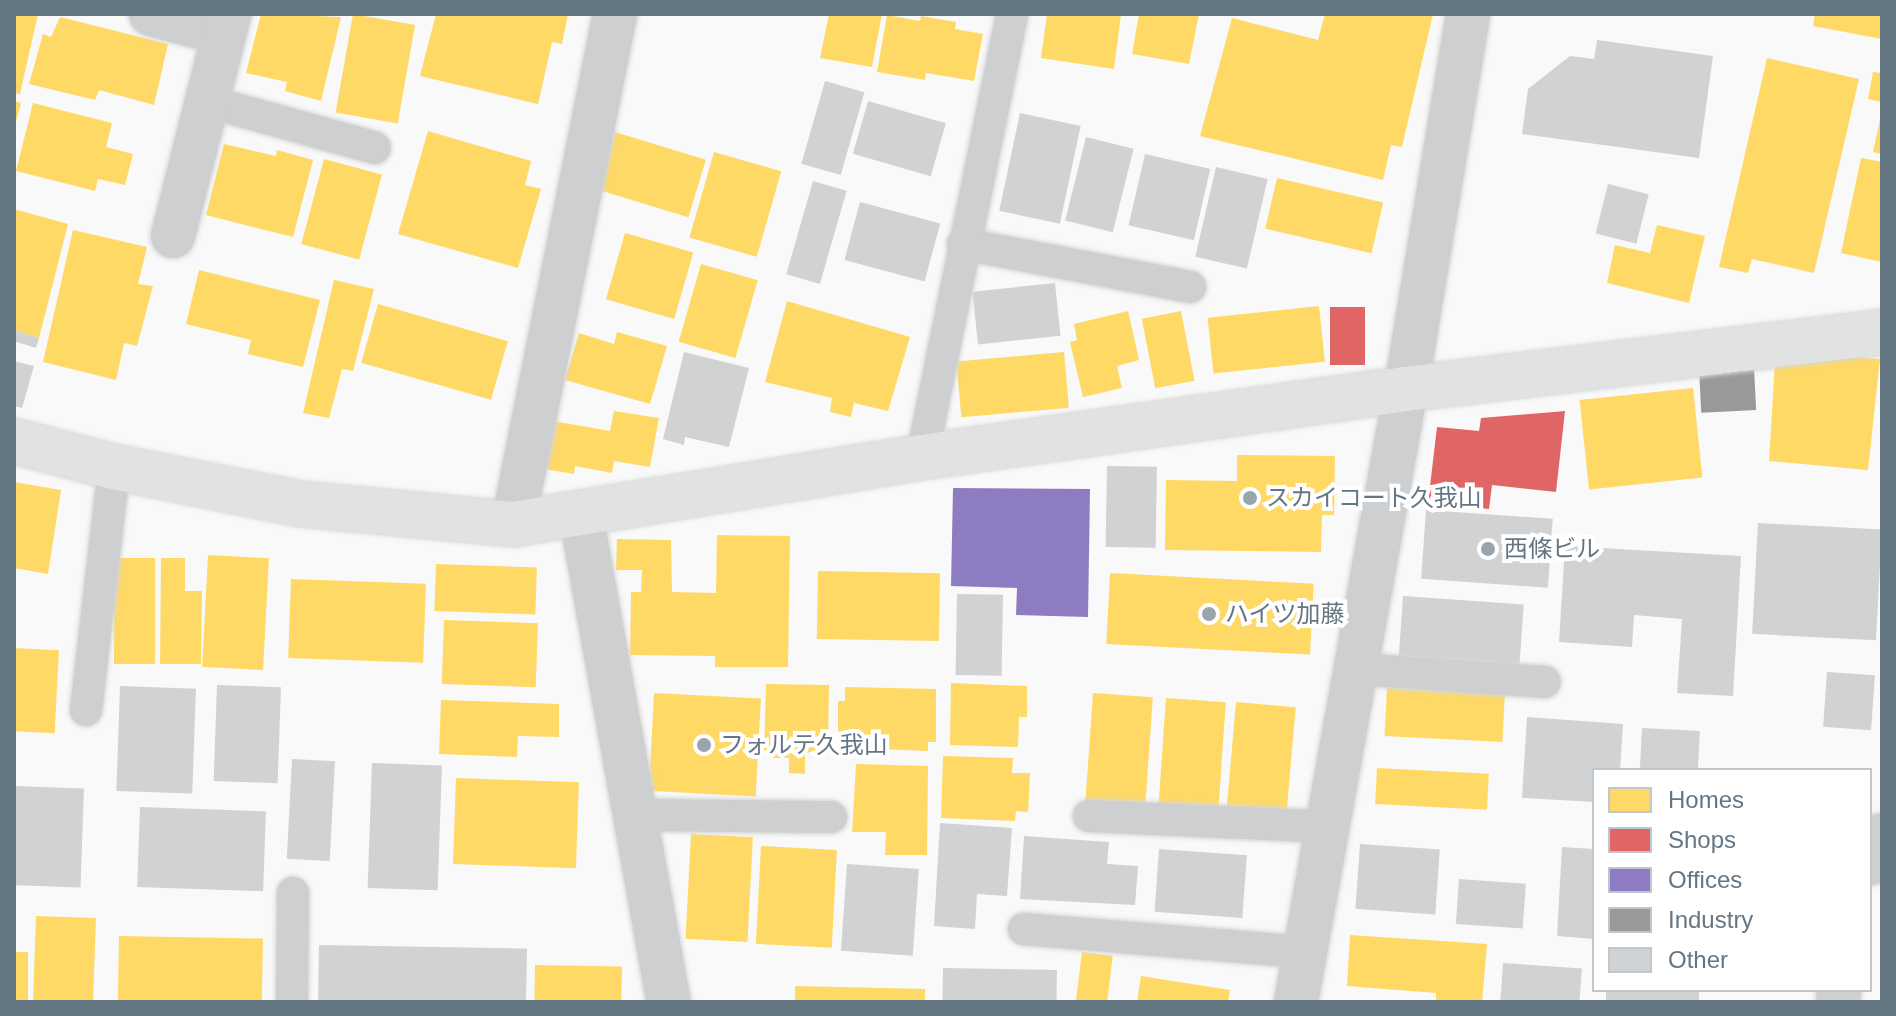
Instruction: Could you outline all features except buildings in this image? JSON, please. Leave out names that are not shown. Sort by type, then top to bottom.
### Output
[{"type":"street","points":[[151,14],[226,24],[173,236]]},
{"type":"street","points":[[513,524],[615,14]]},
{"type":"street","points":[[1296,1002],[1406,389],[1468,14]]},
{"type":"street","points":[[14,441],[114,467],[301,504],[513,524],[922,457],[1406,389],[1882,332]]},
{"type":"street","points":[[581,515],[669,1002]]},
{"type":"street","points":[[1872,858],[1882,835]]},
{"type":"lane","points":[[922,457],[1012,14]]},
{"type":"lane","points":[[206,101],[375,148]]},
{"type":"lane","points":[[963,244],[1190,287]]},
{"type":"lane","points":[[86,710],[114,467]]},
{"type":"lane","points":[[1355,669],[1545,682]]},
{"type":"lane","points":[[636,815],[831,817]]},
{"type":"lane","points":[[1089,816],[1328,827]]},
{"type":"lane","points":[[292,1002],[293,893]]},
{"type":"lane","points":[[1024,929],[1306,952]]},
{"type":"place","name":"スカイコート久我山","points":[[1250,498]]},
{"type":"place","name":"西條ビル","points":[[1488,549]]},
{"type":"place","name":"ハイツ加藤","points":[[1209,614]]},
{"type":"place","name":"フォルテ久我山","points":[[704,745]]}]
